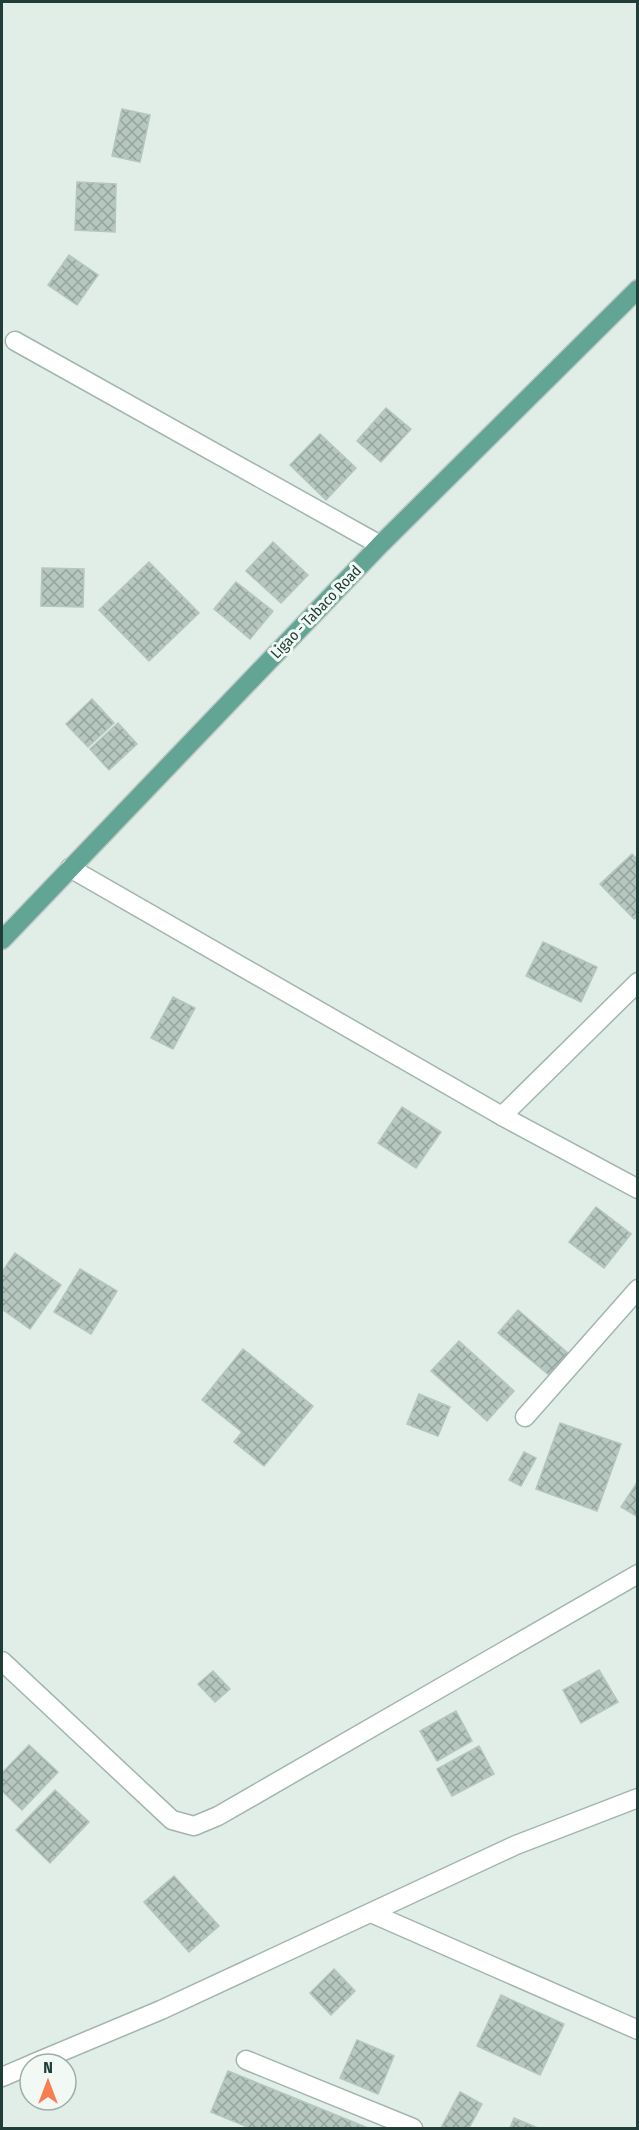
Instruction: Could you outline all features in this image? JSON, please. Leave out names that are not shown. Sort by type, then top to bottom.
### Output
[{"type":"main road","name":"Ligao - Tabaco Road","points":[[2,940],[380,545],[638,289]]},
{"type":"street","points":[[15,342],[380,545]]},
{"type":"street","points":[[70,868],[502,1116],[638,1190]]},
{"type":"street","points":[[502,1116],[638,982]]},
{"type":"street","points":[[525,1417],[638,1289]]},
{"type":"street","points":[[2,1660],[172,1820],[194,1826],[218,1816],[638,1574]]},
{"type":"street","points":[[60,2052],[161,2010],[516,1845],[638,1798]]},
{"type":"street","points":[[371,1912],[638,2030]]},
{"type":"street","points":[[246,2060],[413,2128]]},
{"type":"street","points":[[2,2077],[18,2070]]},
{"type":"building","points":[[122,109],[150,115],[140,162],[112,156]]},
{"type":"building","points":[[77,182],[116,184],[115,232],[75,230]]},
{"type":"building","points":[[69,255],[98,275],[77,305],[48,285]]},
{"type":"building","points":[[386,408],[411,429],[381,462],[357,441]]},
{"type":"building","points":[[320,434],[356,468],[326,500],[290,465]]},
{"type":"building","points":[[273,542],[308,575],[281,603],[246,571]]},
{"type":"building","points":[[149,562],[199,613],[149,661],[99,610]]},
{"type":"building","points":[[42,568],[84,569],[83,607],[41,606]]},
{"type":"building","points":[[236,582],[273,611],[250,639],[214,609]]},
{"type":"building","points":[[92,699],[114,723],[88,747],[66,724]]},
{"type":"building","points":[[118,723],[137,744],[109,770],[90,749]]},
{"type":"building","points":[[632,854],[638,860],[638,916],[634,919],[600,884]]},
{"type":"building","points":[[543,942],[597,967],[581,1002],[526,976]]},
{"type":"building","points":[[173,997],[195,1008],[173,1049],[151,1038]]},
{"type":"building","points":[[402,1107],[441,1132],[416,1168],[378,1143]]},
{"type":"building","points":[[596,1207],[631,1234],[604,1268],[569,1242]]},
{"type":"building","points":[[15,1253],[61,1285],[30,1329],[2,1309],[2,1272]]},
{"type":"building","points":[[80,1269],[117,1291],[91,1334],[54,1312]]},
{"type":"building","points":[[518,1310],[568,1353],[549,1375],[498,1333]]},
{"type":"building","points":[[459,1341],[514,1391],[487,1421],[431,1371]]},
{"type":"building","points":[[243,1349],[313,1406],[264,1466],[234,1442],[242,1432],[202,1400]]},
{"type":"building","points":[[419,1394],[450,1407],[438,1436],[407,1424]]},
{"type":"building","points":[[560,1423],[621,1444],[597,1511],[536,1489]]},
{"type":"building","points":[[524,1452],[536,1458],[521,1486],[509,1480]]},
{"type":"building","points":[[638,1481],[638,1517],[621,1507]]},
{"type":"building","points":[[599,1670],[618,1702],[581,1723],[563,1690]]},
{"type":"building","points":[[213,1671],[230,1689],[215,1702],[198,1684]]},
{"type":"building","points":[[456,1711],[472,1741],[437,1761],[420,1731]]},
{"type":"building","points":[[29,1745],[58,1772],[22,1810],[2,1791],[2,1773]]},
{"type":"building","points":[[479,1746],[494,1774],[452,1796],[437,1769]]},
{"type":"building","points":[[55,1790],[89,1822],[50,1863],[16,1830]]},
{"type":"building","points":[[174,1876],[219,1926],[189,1952],[144,1902]]},
{"type":"building","points":[[334,1969],[355,1991],[331,2015],[310,1993]]},
{"type":"building","points":[[501,1995],[564,2024],[540,2075],[477,2046]]},
{"type":"building","points":[[357,2040],[394,2056],[378,2094],[340,2078]]},
{"type":"building","points":[[228,2071],[368,2128],[250,2128],[211,2112]]},
{"type":"building","points":[[460,2092],[482,2104],[469,2128],[441,2128]]},
{"type":"building","points":[[514,2118],[538,2128],[510,2128]]}]
